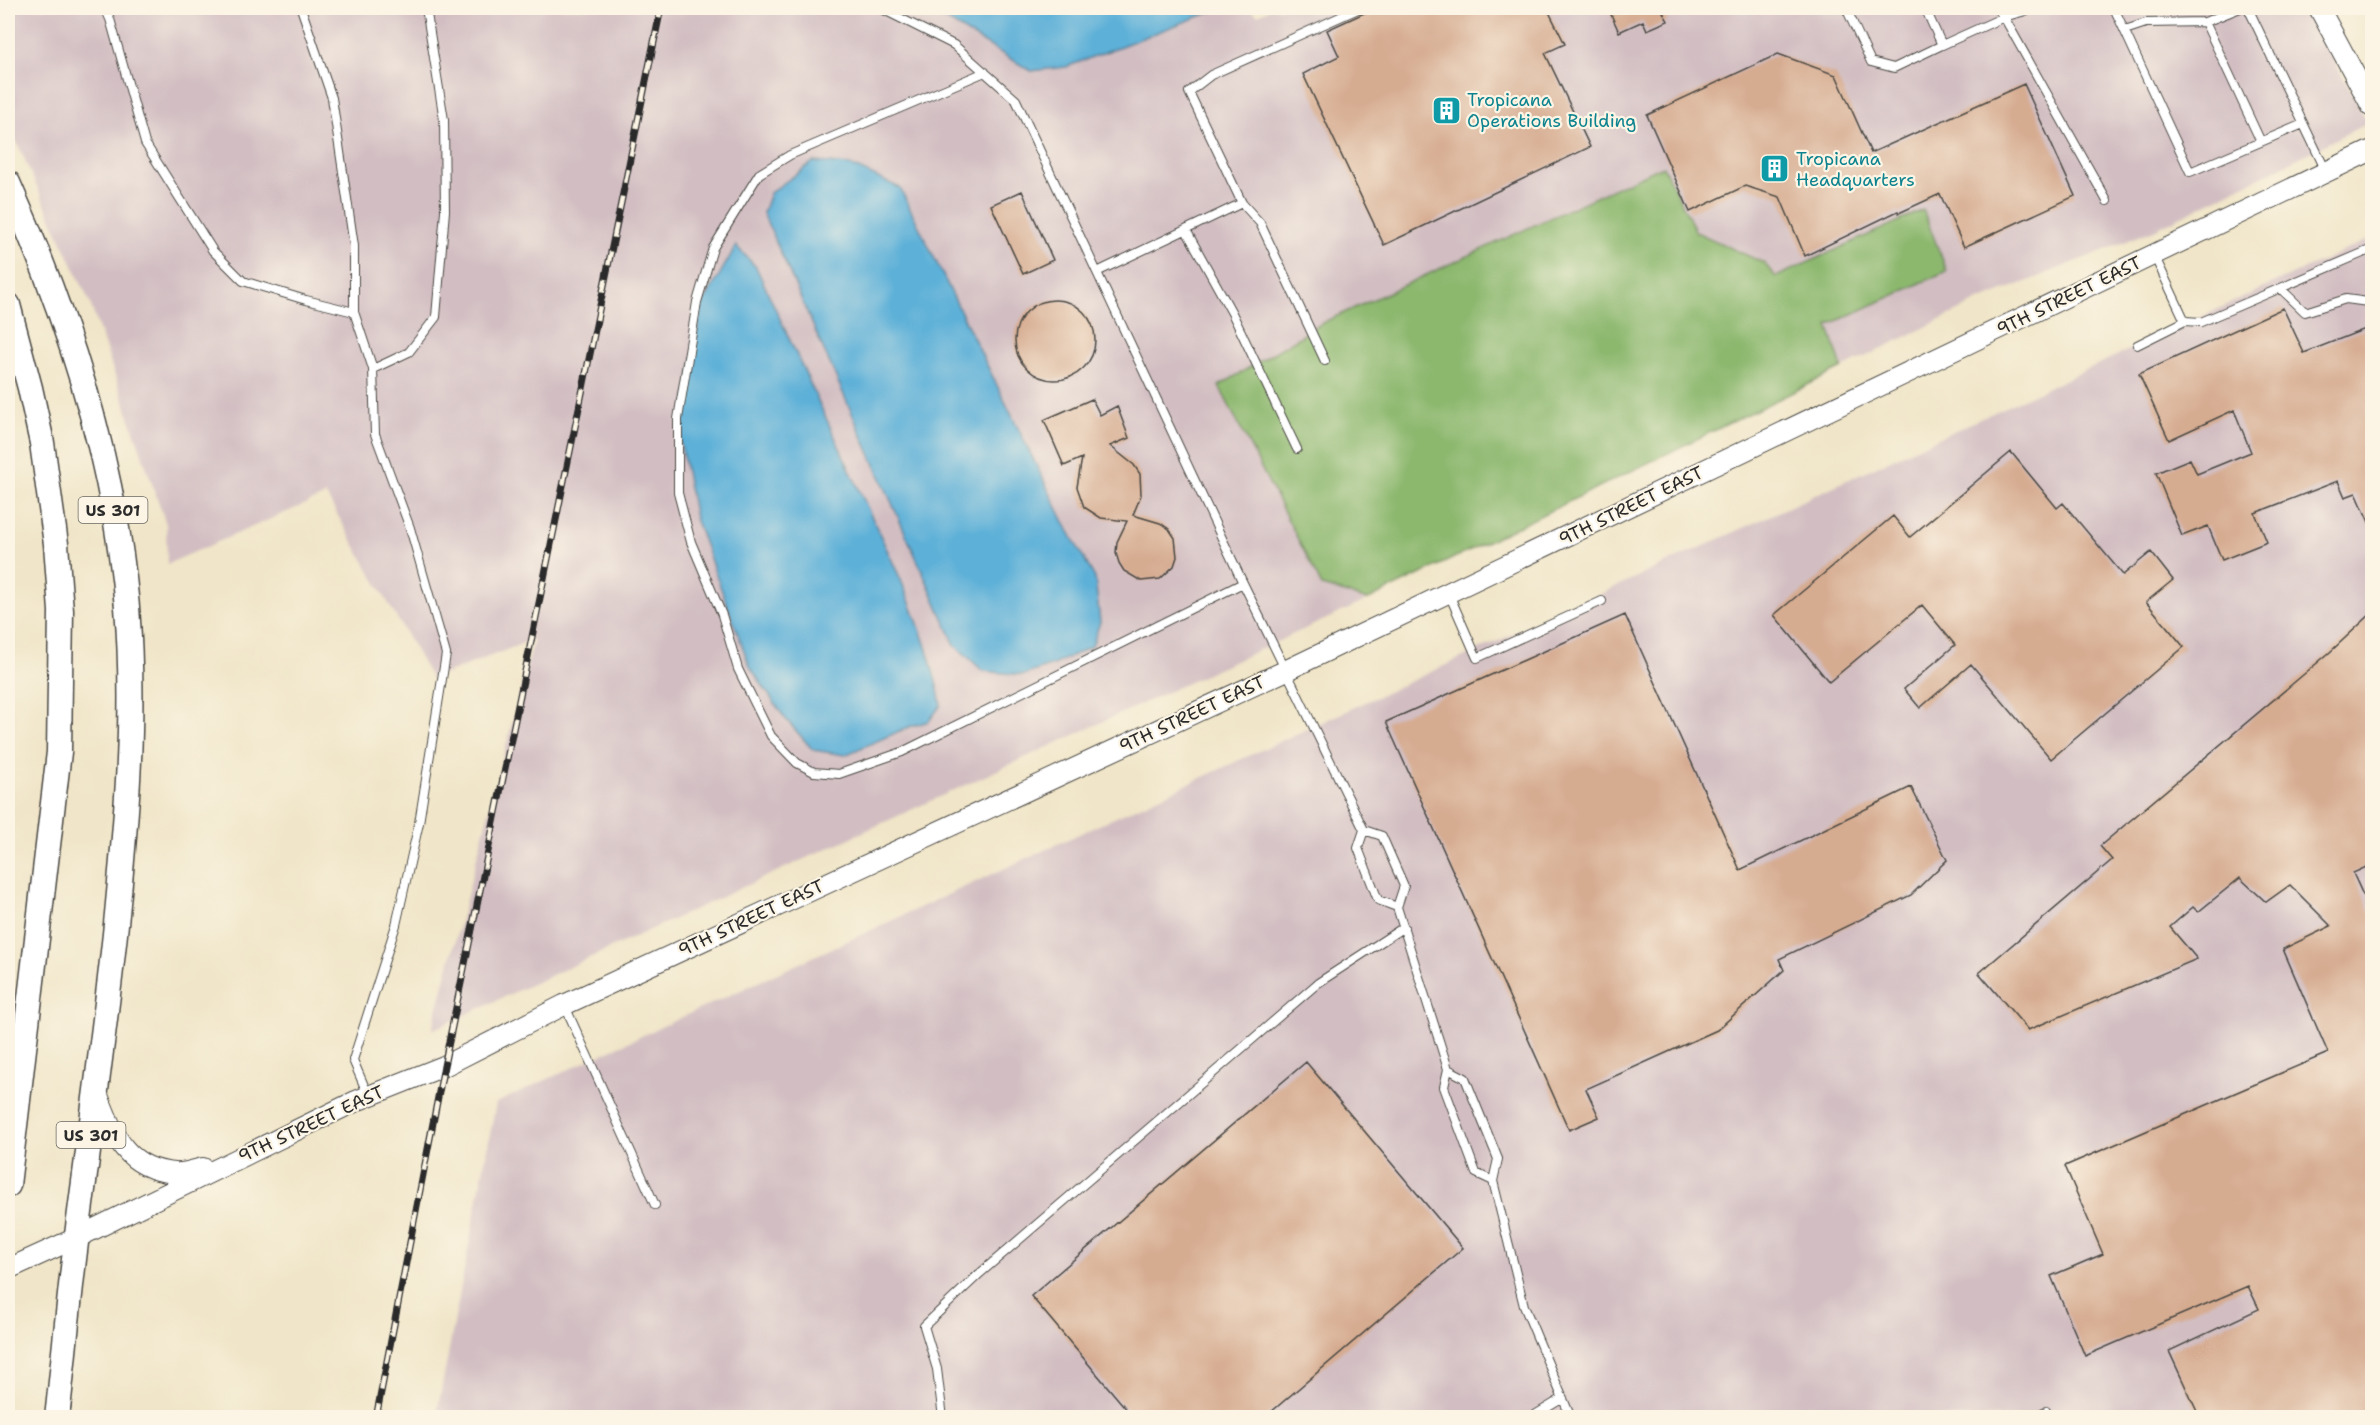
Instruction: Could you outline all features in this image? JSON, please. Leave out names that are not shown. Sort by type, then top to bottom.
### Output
[{"type":"main road","name":"US 301","points":[[8,183],[46,273],[78,363],[102,454],[117,530],[127,604],[131,671],[130,758],[123,853],[97,1093],[76,1238],[57,1418]]},
{"type":"main road","name":"US 301","points":[[8,305],[42,443],[55,533],[61,611],[59,752],[8,1185]]},
{"type":"street","points":[[2319,8],[2373,107]]},
{"type":"street","name":"9TH STREET EAST","points":[[8,1269],[368,1095],[444,1066],[564,1005],[1287,670],[2373,150]]},
{"type":"street","points":[[97,1093],[112,1131],[128,1154],[145,1166],[177,1174],[234,1160]]},
{"type":"lane","points":[[105,8],[145,143],[213,251],[243,281],[354,312]]},
{"type":"lane","points":[[301,8],[332,98],[354,246],[354,312],[373,369],[375,434],[411,528],[446,654],[419,824],[396,925],[353,1060],[368,1095]]},
{"type":"lane","points":[[373,369],[409,352],[436,317],[445,211],[444,120],[426,8]]},
{"type":"lane","points":[[880,8],[954,45],[1016,100],[1243,583],[1364,830],[1358,848],[1378,900],[1397,907]]},
{"type":"lane","points":[[1325,361],[1260,223],[1242,203],[1188,92],[1211,75],[1360,8]]},
{"type":"lane","points":[[1846,8],[1871,62],[1894,68],[2004,17],[2036,8]]},
{"type":"lane","points":[[1925,8],[1942,45]]},
{"type":"lane","points":[[1997,8],[2107,201]]},
{"type":"lane","points":[[2115,8],[2190,172],[2304,124]]},
{"type":"lane","points":[[2125,30],[2146,23],[2205,22],[2240,8]]},
{"type":"lane","points":[[2248,8],[2326,172]]},
{"type":"lane","points":[[2205,22],[2261,142]]},
{"type":"lane","points":[[985,72],[790,155],[759,174],[713,248],[697,302],[678,419],[678,493],[690,542],[722,615],[738,669],[771,736],[797,764],[814,772],[839,774],[902,752],[1243,583]]},
{"type":"lane","points":[[1097,272],[1242,203]]},
{"type":"lane","points":[[1186,230],[1232,313],[1298,449]]},
{"type":"lane","points":[[2137,345],[2185,321],[2201,322],[2373,249]]},
{"type":"lane","points":[[2154,255],[2185,321]]},
{"type":"lane","points":[[2281,289],[2305,312],[2346,299],[2368,302],[2373,300]]},
{"type":"lane","points":[[1448,593],[1477,658],[1602,600]]},
{"type":"lane","points":[[1364,830],[1382,836],[1404,886],[1397,907],[1448,1069],[1444,1087],[1476,1173],[1493,1181]]},
{"type":"lane","points":[[943,1418],[937,1369],[924,1326],[978,1275],[1318,984],[1404,927]]},
{"type":"lane","points":[[564,1005],[655,1205]]},
{"type":"lane","points":[[1448,1069],[1465,1078],[1498,1159],[1493,1181],[1524,1306],[1571,1418]]},
{"type":"lane","points":[[1530,1418],[1563,1398]]},
{"type":"lane","points":[[2032,1418],[2046,1411]]},
{"type":"shaded area","points":[[8,8],[926,8],[1031,71],[1066,67],[1221,8],[1247,8],[1258,15],[1272,8],[2306,8],[2368,123],[2154,230],[1981,300],[1842,368],[1828,325],[1947,271],[1923,210],[1776,277],[1764,263],[1696,233],[1663,166],[1324,322],[1219,386],[1322,586],[1368,600],[432,1030],[534,639],[432,679],[326,495],[167,564],[166,524],[90,303],[8,123]],"holes":[[[850,165],[1068,530],[1095,578]],[[881,540],[920,628],[935,671],[941,705],[929,721],[909,727],[845,755],[813,750],[784,717],[750,667]]]},
{"type":"shaded area","points":[[2372,238],[2372,1417],[436,1418],[496,1103]]},
{"type":"green space","points":[[1663,166],[1696,232],[1764,263],[1776,277],[1923,210],[1947,271],[1828,325],[1842,368],[1368,600],[1322,586],[1219,386],[1324,322]]},
{"type":"water","points":[[926,8],[1221,8],[1066,67],[1031,71]]},
{"type":"water","points":[[813,162],[850,165],[900,188],[1068,530],[1095,578],[1100,622],[1092,646],[1055,664],[1024,675],[983,671],[955,645],[763,213],[770,193]]},
{"type":"water","points":[[736,246],[756,267],[901,580],[924,642],[938,689],[941,705],[929,721],[909,727],[845,755],[813,750],[784,717],[750,667],[695,518],[680,441],[701,307]]},
{"type":"building","name":"Tropicana Operations Building","points":[[1375,8],[1547,8],[1565,44],[1545,53],[1590,147],[1384,245],[1303,74],[1339,56],[1327,30]]},
{"type":"building","points":[[1608,8],[1672,8],[1663,12],[1668,21],[1647,30],[1643,21],[1619,32]]},
{"type":"building","name":"Tropicana Headquarters","points":[[1778,54],[1836,75],[1871,153],[2024,84],[2075,196],[1964,247],[1940,194],[1899,213],[1898,211],[1805,256],[1780,197],[1745,186],[1690,212],[1647,115]]},
{"type":"building","points":[[1022,191],[1053,260],[1023,274],[991,205]]},
{"type":"building","points":[[1047,300],[1063,300],[1084,311],[1095,332],[1095,348],[1084,369],[1063,380],[1047,380],[1033,374],[1021,362],[1015,348],[1015,332],[1021,318],[1033,306]]},
{"type":"building","points":[[2283,308],[2304,353],[2373,326],[2373,531],[2356,493],[2345,497],[2338,481],[2255,513],[2267,542],[2222,560],[2208,526],[2182,536],[2156,473],[2190,459],[2197,474],[2251,452],[2234,410],[2169,440],[2139,374]]},
{"type":"building","points":[[1092,399],[1100,415],[1117,406],[1129,438],[1110,446],[1134,465],[1140,474],[1141,495],[1133,515],[1160,523],[1169,529],[1175,538],[1177,557],[1174,566],[1160,579],[1141,581],[1124,571],[1116,553],[1117,542],[1127,521],[1101,518],[1084,507],[1077,487],[1082,458],[1064,466],[1044,420]]},
{"type":"building","points":[[2011,452],[2057,508],[2063,503],[2123,575],[2151,552],[2173,580],[2146,602],[2184,647],[2051,759],[1971,664],[1920,708],[1904,689],[1955,645],[1922,605],[1829,682],[1774,615],[1893,516],[1910,537]]},
{"type":"building","points":[[2373,612],[2373,864],[2353,873],[2373,917],[2373,1418],[2200,1418],[2169,1351],[2259,1309],[2248,1286],[2085,1356],[2051,1276],[2103,1254],[2065,1166],[2328,1053],[2283,949],[2331,926],[2290,885],[2266,902],[2240,878],[2198,912],[2193,907],[2170,927],[2197,959],[2028,1030],[1979,973],[2112,860],[2100,846],[2329,653]]},
{"type":"building","points":[[1625,615],[1740,870],[1911,787],[1947,860],[1911,895],[1779,959],[1784,970],[1717,1030],[1586,1089],[1599,1117],[1569,1130],[1386,722]]},
{"type":"building","points":[[1306,1062],[1463,1248],[1264,1418],[1134,1418],[1031,1296]]},
{"type":"railway","points":[[376,1418],[444,1066],[661,8]]},
{"type":"place","name":"Tropicana Operations Building","points":[[1446,110]]},
{"type":"place","name":"Tropicana Headquarters","points":[[1775,169]]}]
